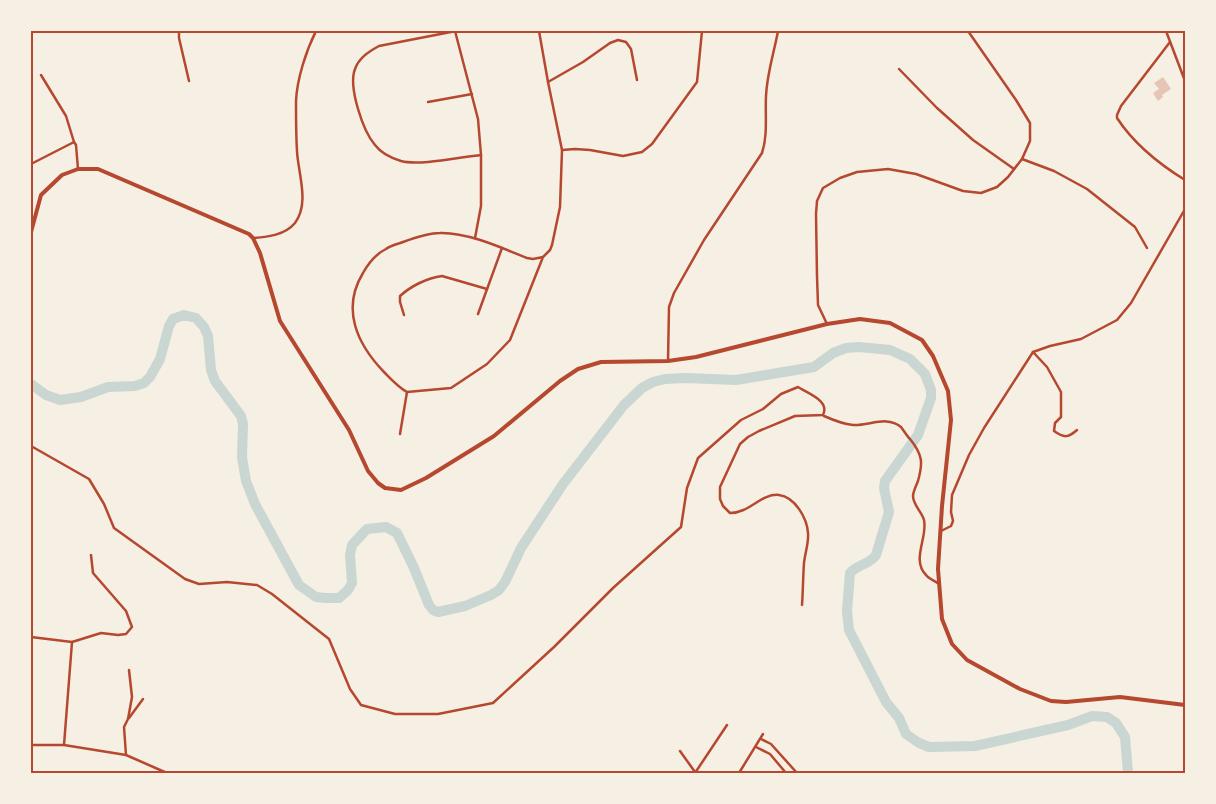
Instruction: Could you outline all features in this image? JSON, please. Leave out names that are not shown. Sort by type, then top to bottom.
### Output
[{"type":"main road","points":[[31,232],[41,195],[62,175],[78,169],[98,169],[248,234],[253,238],[260,252],[280,321],[349,430],[368,471],[385,488],[401,490],[426,478],[494,436],[560,381],[578,369],[601,362],[668,361],[696,357],[827,324],[860,319],[890,323],[922,340],[933,356],[948,391],[951,420],[938,570],[942,618],[952,644],[967,660],[1020,689],[1051,701],[1066,702],[1120,697],[1185,705]]},
{"type":"street","points":[[179,31],[189,81]]},
{"type":"street","points":[[253,238],[269,237],[282,232],[294,224],[302,208],[297,151],[296,99],[307,48],[316,31]]},
{"type":"street","points":[[475,238],[481,206],[481,155],[478,119],[456,31],[379,46],[359,60],[354,71],[352,87],[367,134],[376,146],[388,156],[402,161],[418,162],[481,155]]},
{"type":"street","points":[[539,31],[562,150],[560,207],[552,245],[543,258],[510,340],[487,364],[452,388],[407,392],[377,364],[363,345],[354,323],[352,300],[356,284],[373,259],[386,248],[411,239],[440,233],[475,238],[532,260],[543,258]]},
{"type":"street","points":[[562,150],[590,150],[623,156],[642,152],[652,144],[697,82],[702,31]]},
{"type":"street","points":[[668,361],[668,307],[674,292],[704,240],[762,153],[766,141],[766,95],[770,63],[778,31]]},
{"type":"street","points":[[827,324],[818,305],[817,276],[816,214],[817,201],[823,188],[840,178],[857,172],[888,169],[916,174],[963,191],[980,193],[997,187],[1022,160],[1030,141],[1030,123],[968,31]]},
{"type":"street","points":[[1166,31],[1185,81]]},
{"type":"street","points":[[548,82],[618,40],[626,42],[631,49],[637,80]]},
{"type":"street","points":[[1170,42],[1121,106],[1117,118],[1153,158],[1166,169],[1185,180]]},
{"type":"street","points":[[1180,68],[1185,68]]},
{"type":"street","points":[[899,69],[937,108],[973,140],[1014,169]]},
{"type":"street","points":[[41,75],[66,116],[76,145],[78,169]]},
{"type":"street","points":[[428,102],[472,94]]},
{"type":"street","points":[[31,164],[74,142]]},
{"type":"street","points":[[1022,160],[1054,171],[1087,189],[1135,228],[1147,248]]},
{"type":"street","points":[[940,532],[951,526],[953,521],[951,512],[952,495],[969,455],[984,428],[1033,352],[1050,346],[1081,340],[1117,320],[1131,303],[1185,209]]},
{"type":"street","points":[[478,314],[502,248]]},
{"type":"street","points":[[404,316],[400,296],[416,285],[436,277],[442,276],[487,289]]},
{"type":"street","points":[[1033,352],[1047,367],[1061,392],[1061,417],[1055,423],[1054,431],[1062,437],[1069,437],[1077,430]]},
{"type":"street","points":[[31,446],[89,479],[104,504],[114,528],[191,582],[199,584],[227,582],[257,584],[272,594],[329,639],[350,689],[362,705],[395,714],[438,714],[493,703],[554,647],[613,588],[681,527],[687,488],[698,458],[741,420],[763,409],[781,394],[798,387],[819,398],[826,410],[823,415]]},
{"type":"street","points":[[400,434],[407,392]]},
{"type":"street","points":[[802,605],[804,563],[808,534],[803,514],[790,500],[780,495],[768,496],[740,513],[730,513],[723,506],[720,499],[720,487],[740,444],[748,436],[795,416],[823,415],[844,424],[853,425],[884,421],[894,423],[901,428],[917,448],[922,461],[912,495],[924,520],[924,534],[920,549],[921,566],[926,575],[939,584]]},
{"type":"street","points":[[31,637],[72,642],[101,633],[126,634],[132,627],[126,611],[93,573],[91,555]]},
{"type":"street","points":[[64,745],[72,642]]},
{"type":"street","points":[[128,719],[132,697],[129,670]]},
{"type":"street","points":[[126,754],[124,727],[143,699]]},
{"type":"street","points":[[680,751],[695,773],[727,725]]},
{"type":"street","points":[[738,773],[763,734]]},
{"type":"street","points":[[761,739],[770,744],[798,773]]},
{"type":"street","points":[[31,745],[64,745],[126,754],[168,773]]},
{"type":"street","points":[[756,747],[770,754],[786,773]]},
{"type":"building","points":[[1163,77],[1171,89],[1162,95],[1163,97],[1158,101],[1153,93],[1159,89],[1154,83]]},
{"type":"waterway","points":[[31,384],[46,395],[60,400],[81,397],[108,387],[135,386],[144,383],[150,377],[160,359],[169,326],[173,319],[184,315],[196,318],[204,327],[208,336],[211,370],[215,381],[241,416],[243,424],[242,457],[246,481],[255,504],[299,585],[316,597],[339,598],[348,590],[352,583],[350,555],[352,545],[367,529],[386,527],[397,533],[429,605],[438,612],[465,606],[499,590],[505,582],[521,548],[563,484],[624,405],[642,388],[653,382],[665,379],[736,380],[814,367],[833,353],[846,348],[859,347],[890,350],[910,359],[925,374],[931,390],[931,398],[918,435],[885,481],[884,488],[889,512],[876,555],[850,573],[847,611],[849,630],[886,702],[899,718],[906,734],[929,747],[975,746],[1068,725],[1092,716],[1107,717],[1116,723],[1125,737],[1128,773]]}]
